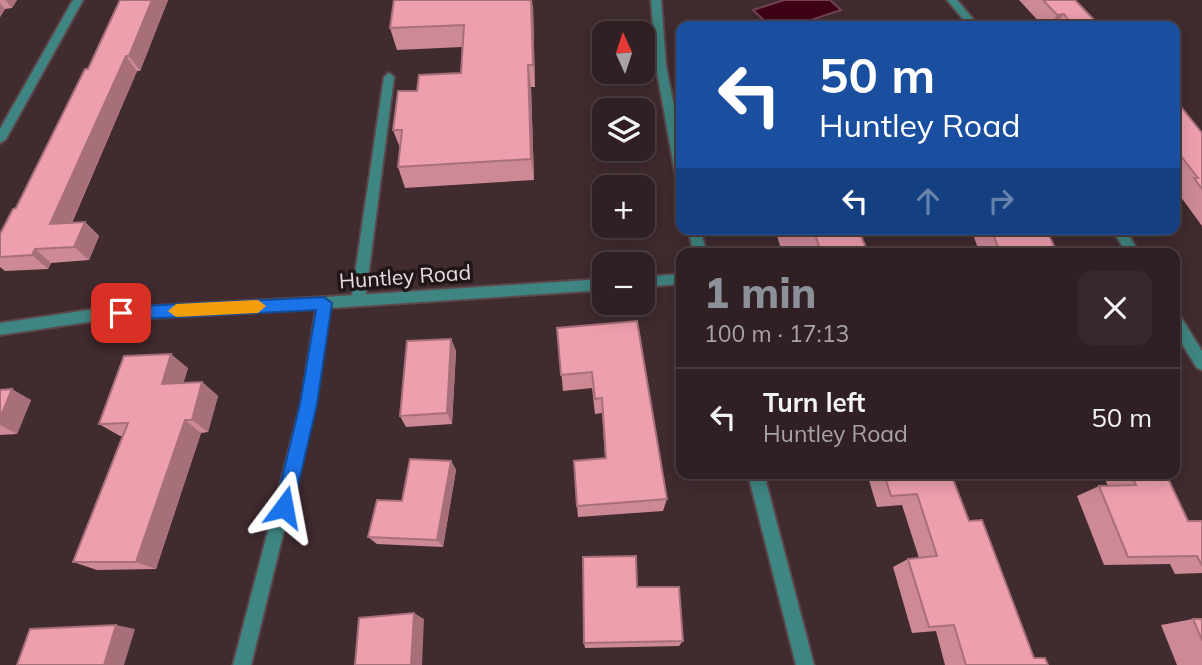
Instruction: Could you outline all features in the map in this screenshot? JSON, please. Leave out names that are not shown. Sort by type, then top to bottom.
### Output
[{"type":"street","points":[[0,139],[78,0]]},
{"type":"street","points":[[656,0],[661,66],[676,146]]},
{"type":"street","points":[[952,0],[970,21]]},
{"type":"street","points":[[358,301],[389,77]]},
{"type":"street","points":[[655,281],[676,279]]},
{"type":"street","name":"Huntley Road","points":[[0,329],[95,315],[592,285]]},
{"type":"street","points":[[242,665],[308,404],[324,303]]},
{"type":"street","points":[[1180,328],[1202,364]]},
{"type":"street","points":[[758,479],[805,665]]},
{"type":"shaded area","points":[[784,0],[830,0],[841,10],[808,21],[765,21],[753,10]]},
{"type":"building","points":[[120,0],[152,0],[129,56],[126,56],[50,224],[85,222],[74,247],[35,249],[32,255],[0,257],[0,234],[16,208],[85,69],[88,69]]},
{"type":"building","points":[[394,0],[531,0],[533,65],[528,65],[531,159],[398,167],[402,130],[393,130],[398,91],[417,91],[419,75],[461,73],[464,25],[390,28]]},
{"type":"building","points":[[1043,0],[1075,0],[1095,21],[1069,21],[1064,14],[1057,15]]},
{"type":"building","points":[[1180,106],[1202,133],[1202,189],[1194,178],[1198,178],[1180,155]]},
{"type":"building","points":[[815,235],[861,235],[866,248],[820,248]]},
{"type":"building","points":[[993,235],[1049,235],[1055,248],[999,248]]},
{"type":"building","points":[[637,321],[667,499],[577,506],[574,461],[606,458],[602,398],[595,399],[592,372],[561,375],[557,328]]},
{"type":"building","points":[[451,339],[447,413],[400,416],[407,341]]},
{"type":"building","points":[[171,354],[162,384],[202,382],[192,420],[185,420],[136,562],[73,562],[128,423],[99,424],[124,356]]},
{"type":"building","points":[[12,389],[0,418],[0,390]]},
{"type":"building","points":[[410,459],[451,461],[437,540],[368,537],[377,500],[402,501]]},
{"type":"building","points":[[886,479],[953,479],[969,521],[982,520],[1034,658],[1045,658],[1048,665],[966,665],[954,625],[929,627],[908,559],[937,556],[917,494],[891,496]]},
{"type":"building","points":[[1133,479],[1168,479],[1188,521],[1202,521],[1202,566],[1197,556],[1128,557],[1099,486],[1136,485]]},
{"type":"building","points":[[636,556],[637,587],[679,587],[683,641],[584,643],[583,557]]},
{"type":"building","points":[[414,613],[411,665],[355,665],[359,618]]},
{"type":"building","points":[[1193,619],[1202,619],[1202,640]]},
{"type":"building","points":[[116,625],[104,665],[17,665],[30,629]]},
{"type":"slow traffic","points":[[176,311],[258,306]]},
{"type":"route","points":[[121,313],[324,303],[308,404],[284,507]]}]
